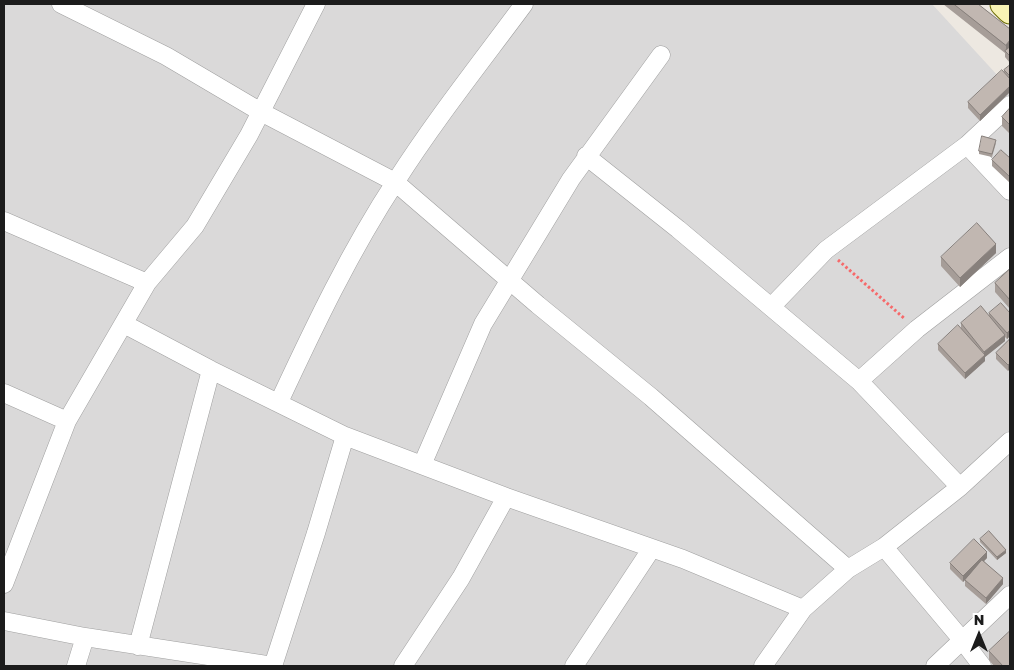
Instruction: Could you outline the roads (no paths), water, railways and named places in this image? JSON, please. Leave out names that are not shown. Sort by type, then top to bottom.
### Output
[{"type":"main road","points":[[1003,4],[1010,11]]},
{"type":"street","points":[[61,4],[166,56],[261,112],[395,182],[538,305],[651,397],[848,569]]},
{"type":"street","points":[[4,584],[8,560],[67,421],[147,283],[195,226],[261,112],[316,4]]},
{"type":"street","points":[[279,402],[334,287],[395,182],[524,4]]},
{"type":"street","points":[[422,465],[472,347],[509,279],[586,156],[661,54]]},
{"type":"street","points":[[772,306],[826,250],[967,145],[1010,106]]},
{"type":"street","points":[[967,145],[1010,191]]},
{"type":"street","points":[[586,156],[772,306],[859,382],[960,487]]},
{"type":"street","points":[[4,220],[147,283]]},
{"type":"street","points":[[859,382],[916,329],[1010,257]]},
{"type":"street","points":[[124,324],[211,370],[345,436],[506,497],[683,559],[803,609]]},
{"type":"street","points":[[138,646],[211,370]]},
{"type":"street","points":[[4,393],[67,421]]},
{"type":"street","points":[[4,621],[138,646],[273,666],[316,534],[345,436]]},
{"type":"street","points":[[763,666],[803,609],[848,569],[884,547],[1009,446]]},
{"type":"street","points":[[403,666],[461,578],[506,497]]},
{"type":"street","points":[[884,547],[982,666]]},
{"type":"street","points":[[574,666],[652,548]]},
{"type":"street","points":[[935,666],[1010,595]]},
{"type":"street","points":[[76,666],[85,637]]}]
